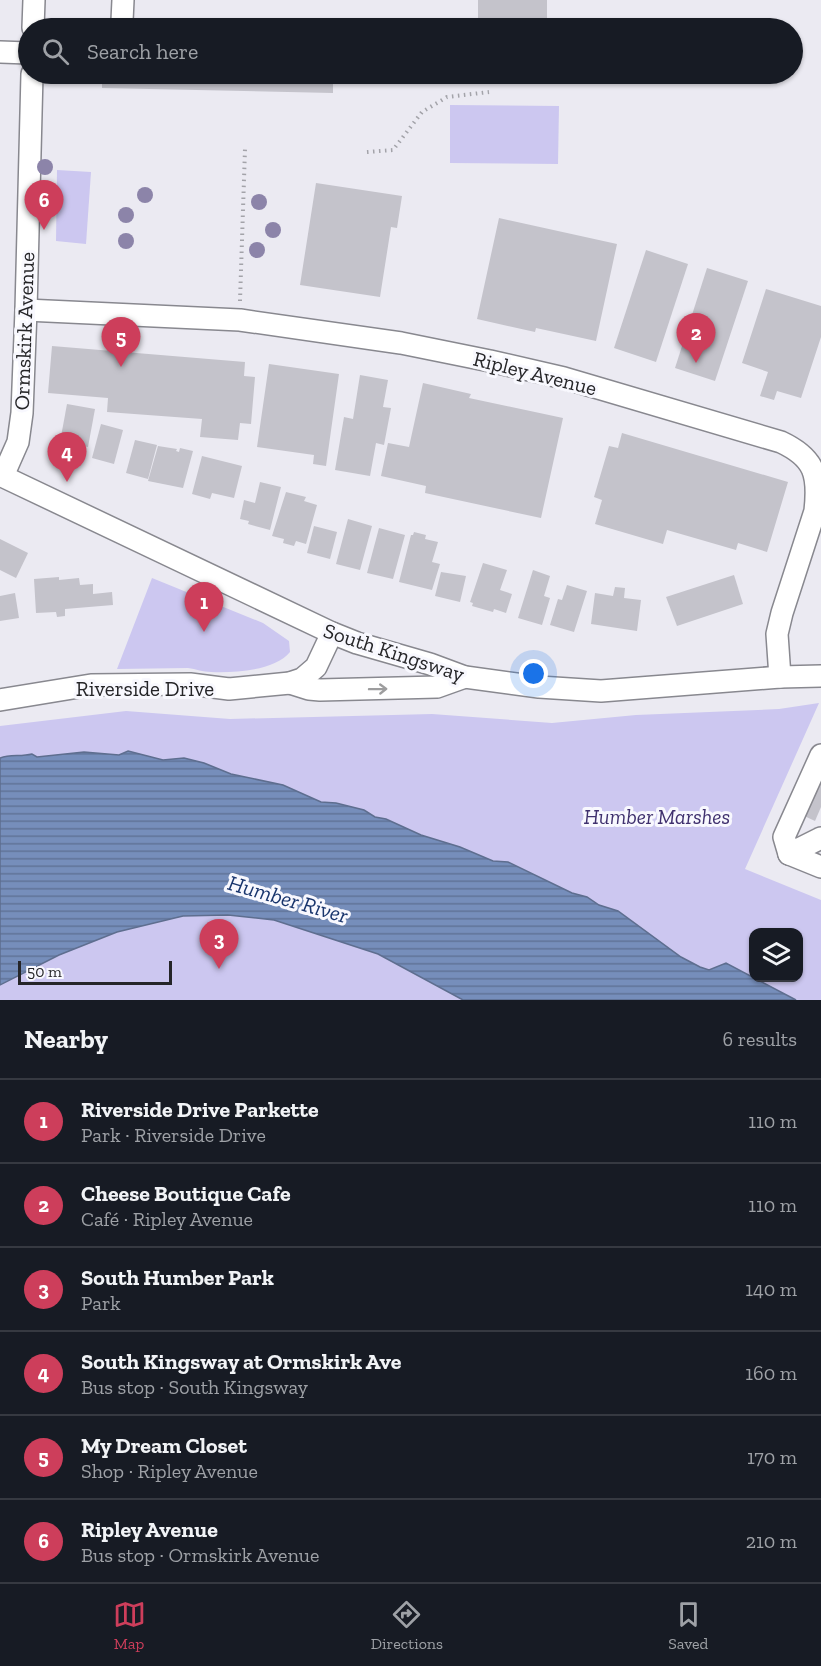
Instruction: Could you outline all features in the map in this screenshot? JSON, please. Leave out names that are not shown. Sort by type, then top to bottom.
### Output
[{"type":"street","points":[[33,18],[34,0]]},
{"type":"street","points":[[122,18],[123,0]]},
{"type":"street","points":[[0,52],[18,52]]},
{"type":"street","name":"Ormskirk Avenue","points":[[1,476],[18,442],[20,430],[26,309],[32,84]]},
{"type":"street","name":"Ripley Avenue","points":[[26,309],[240,320],[401,343],[564,378],[759,436],[794,449],[812,467],[816,476],[817,497],[777,634],[780,677]]},
{"type":"street","name":"South Kingsway","points":[[1,476],[332,633],[357,643],[465,676],[539,687],[601,691],[821,676]]},
{"type":"street","name":"Riverside Drive","points":[[0,700],[91,685],[190,684],[229,688],[290,683],[302,679],[316,667],[332,633]]},
{"type":"street","name":"Riverside Drive","points":[[290,683],[320,690],[413,688],[437,687],[465,676]]},
{"type":"street","points":[[789,854],[784,837],[821,755]]},
{"type":"street","points":[[789,854],[821,838]]},
{"type":"street","points":[[789,854],[821,867]]},
{"type":"path","points":[[367,152],[393,150],[422,112],[447,97],[489,92]]},
{"type":"path","points":[[241,292],[245,149]]},
{"type":"green space","points":[[450,105],[559,106],[558,164],[450,163]]},
{"type":"green space","points":[[57,170],[91,172],[86,244],[56,241]]},
{"type":"green space","points":[[152,578],[263,623],[289,641],[290,652],[274,663],[253,670],[208,672],[188,668],[117,669]]},
{"type":"green space","name":"Humber Marshes","points":[[819,703],[745,869],[821,900],[821,1000],[795,1000],[761,982],[803,982],[803,928],[749,928],[749,975],[726,963],[709,970],[681,957],[618,911],[572,893],[508,862],[493,861],[460,847],[421,835],[386,819],[375,817],[364,810],[321,802],[283,785],[231,774],[184,758],[163,761],[128,751],[119,755],[84,752],[0,758],[0,726],[126,711],[230,719],[432,714],[552,723],[636,715],[779,709]]},
{"type":"green space","points":[[228,915],[274,920],[378,954],[463,1000],[0,1000],[0,985],[59,955],[117,932],[183,916]]},
{"type":"water","name":"Humber River","points":[[128,751],[163,760],[184,758],[204,763],[231,774],[283,785],[321,802],[364,810],[375,817],[386,819],[421,835],[460,847],[493,861],[508,862],[572,893],[618,911],[681,957],[700,967],[709,970],[726,963],[749,975],[749,982],[762,982],[796,1000],[463,1000],[378,954],[274,920],[228,915],[183,916],[117,932],[59,955],[0,985],[0,758],[84,752],[119,755]]},
{"type":"building","points":[[478,0],[547,0],[547,18],[478,18]]},
{"type":"building","points":[[102,84],[333,84],[333,93],[102,88]]},
{"type":"building","points":[[316,183],[402,196],[397,228],[391,227],[380,297],[300,285]]},
{"type":"building","points":[[499,218],[617,244],[596,341],[536,328],[535,332],[477,319]]},
{"type":"building","points":[[646,250],[688,264],[656,362],[614,348]]},
{"type":"building","points":[[707,268],[748,281],[715,381],[675,368]]},
{"type":"building","points":[[766,289],[821,306],[821,337],[801,398],[777,391],[774,400],[760,396],[768,372],[742,363]]},
{"type":"building","points":[[52,346],[245,362],[244,376],[255,377],[251,424],[240,423],[238,440],[200,437],[202,419],[107,412],[108,398],[48,393]]},
{"type":"building","points":[[269,364],[339,374],[326,466],[313,464],[314,455],[257,447]]},
{"type":"building","points":[[360,375],[388,380],[383,407],[391,408],[384,445],[376,443],[370,476],[335,470],[344,417],[353,419]]},
{"type":"building","points":[[423,383],[471,394],[469,398],[563,418],[541,518],[425,493],[426,486],[381,476],[388,443],[409,447]]},
{"type":"building","points":[[67,404],[95,409],[88,447],[60,442]]},
{"type":"building","points":[[101,424],[123,430],[114,464],[92,458]]},
{"type":"building","points":[[622,433],[788,482],[767,552],[738,543],[736,550],[667,530],[663,544],[595,524],[602,500],[594,497],[609,446],[618,448]]},
{"type":"building","points":[[135,440],[157,445],[148,479],[126,473]]},
{"type":"building","points":[[158,446],[177,449],[176,451],[179,452],[180,448],[193,451],[183,488],[148,481]]},
{"type":"building","points":[[202,456],[242,466],[234,498],[212,493],[210,499],[192,494]]},
{"type":"building","points":[[260,482],[281,487],[270,530],[248,524],[249,521],[240,519],[244,500],[255,503]]},
{"type":"building","points":[[286,492],[306,497],[304,501],[317,505],[306,544],[296,541],[294,546],[283,543],[284,539],[272,536]]},
{"type":"building","points":[[348,519],[372,526],[360,570],[336,564]]},
{"type":"building","points":[[314,526],[337,532],[330,559],[307,553]]},
{"type":"building","points":[[379,528],[405,535],[393,579],[367,573]]},
{"type":"building","points":[[414,532],[426,535],[425,539],[438,542],[432,562],[440,564],[432,590],[399,582],[411,535]]},
{"type":"building","points":[[0,539],[28,553],[16,578],[0,570]]},
{"type":"building","points":[[483,563],[507,570],[500,590],[512,594],[506,613],[472,606],[473,603],[470,602]]},
{"type":"building","points":[[533,570],[550,576],[544,596],[550,598],[542,625],[518,618]]},
{"type":"building","points":[[441,572],[466,576],[460,602],[435,596]]},
{"type":"building","points":[[734,575],[743,604],[677,626],[666,597]]},
{"type":"building","points":[[59,577],[59,580],[79,578],[80,585],[93,584],[93,594],[112,592],[113,605],[65,609],[65,616],[57,617],[56,612],[36,613],[34,579]]},
{"type":"building","points":[[567,585],[587,591],[574,632],[550,625],[558,599],[562,600]]},
{"type":"building","points":[[615,587],[625,588],[624,598],[641,600],[637,631],[591,624],[595,593],[613,596]]},
{"type":"building","points":[[15,593],[19,618],[0,621],[0,596]]},
{"type":"building","points":[[821,777],[821,807],[815,821],[800,814]]},
{"type":"place","name":"Ripley Avenue","points":[[44,230]]},
{"type":"place","name":"Cheese Boutique Cafe","points":[[696,363]]},
{"type":"place","name":"My Dream Closet","points":[[121,367]]},
{"type":"place","name":"South Kingsway at Ormskirk Ave","points":[[67,482]]},
{"type":"place","name":"Riverside Drive Parkette","points":[[204,632]]},
{"type":"place","name":"South Humber Park","points":[[219,969]]}]
